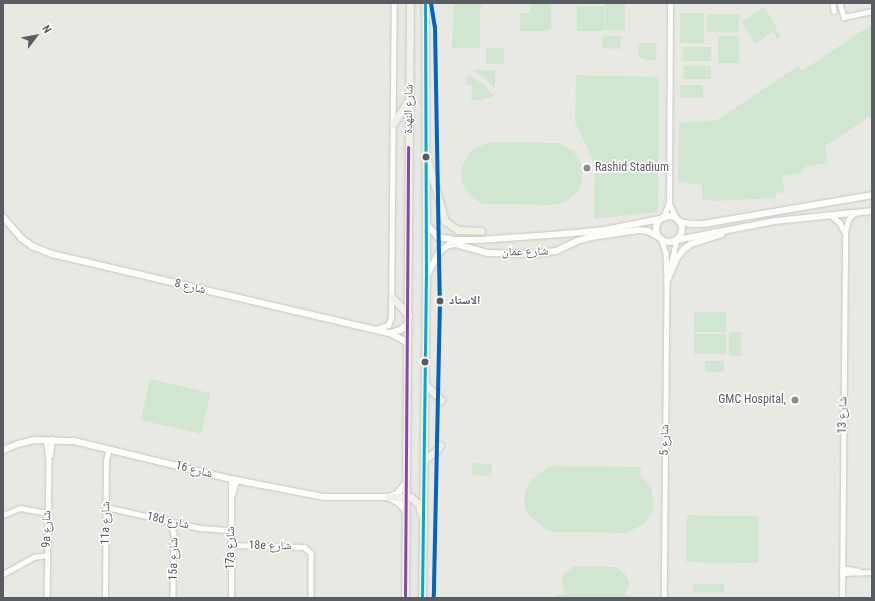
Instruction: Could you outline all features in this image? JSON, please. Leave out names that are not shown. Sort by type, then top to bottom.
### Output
[{"type":"main road","name":"شارع النهدة","points":[[405,598],[410,3]]},
{"type":"main road","name":"شارع النهدة","points":[[422,598],[426,276],[425,3]]},
{"type":"main road","points":[[393,124],[409,99]]},
{"type":"main road","points":[[425,155],[445,221],[458,230],[481,231]]},
{"type":"main road","points":[[392,297],[408,315]]},
{"type":"main road","points":[[425,384],[441,400]]},
{"type":"main road","points":[[424,460],[435,452],[440,445]]},
{"type":"main road","points":[[388,497],[406,496],[414,499],[420,508],[420,582],[422,598]]},
{"type":"main road","points":[[405,576],[410,598]]},
{"type":"street","points":[[374,330],[390,323],[392,297],[394,3]]},
{"type":"street","points":[[670,3],[669,202],[656,229],[661,240],[668,242],[694,235],[728,232]]},
{"type":"street","points":[[833,3],[834,11]]},
{"type":"street","points":[[840,3],[844,17],[872,11]]},
{"type":"street","points":[[393,107],[398,111],[402,111]]},
{"type":"street","points":[[662,218],[669,216],[691,224],[703,224],[765,212],[872,195]]},
{"type":"street","points":[[669,202],[682,231],[677,240]]},
{"type":"street","points":[[667,281],[677,258],[684,249],[691,244],[728,232],[775,222],[872,211]]},
{"type":"street","name":"شارع 13","points":[[842,598],[845,233],[847,223],[855,212]]},
{"type":"street","points":[[832,216],[840,223],[845,233]]},
{"type":"street","name":"شارع 8","points":[[3,217],[21,238],[37,248],[56,255],[390,333],[408,343]]},
{"type":"street","name":"شارع عمان","points":[[426,224],[438,237],[455,240],[479,240],[576,233],[662,218]]},
{"type":"street","name":"شارع عمان","points":[[426,276],[440,251],[449,245],[456,244],[487,252],[535,254],[556,251],[577,241],[591,237],[639,230],[648,231],[661,240]]},
{"type":"street","name":"شارع 5","points":[[661,240],[666,253],[667,281],[664,598]]},
{"type":"street","name":"شارع 5","points":[[667,281],[677,240]]},
{"type":"street","points":[[390,333],[400,330],[408,324]]},
{"type":"street","name":"شارع 16","points":[[3,450],[27,441],[49,439],[74,441],[234,480],[324,497],[388,497]]},
{"type":"street","name":"9a شارع","points":[[47,598],[49,439]]},
{"type":"street","name":"11a شارع","points":[[105,598],[106,460],[109,449]]},
{"type":"street","name":"17a شارع","points":[[231,598],[231,497],[234,480]]},
{"type":"street","points":[[388,497],[401,490],[406,483]]},
{"type":"street","points":[[388,497],[400,504],[406,511]]},
{"type":"street","name":"18d شارع","points":[[106,507],[204,529],[231,530]]},
{"type":"street","points":[[3,515],[20,508],[48,513]]},
{"type":"street","name":"15a شارع","points":[[169,522],[174,533],[173,598]]},
{"type":"street","name":"18e شارع","points":[[231,545],[300,546],[308,550],[311,558],[311,598]]},
{"type":"street","points":[[3,574],[34,557],[47,555]]},
{"type":"street","points":[[842,571],[872,572]]},
{"type":"green space","points":[[454,3],[482,3],[482,7],[480,7],[480,48],[452,48]]},
{"type":"green space","points":[[531,3],[552,3],[551,28],[547,31],[520,31],[520,13],[530,13]]},
{"type":"green space","points":[[605,3],[625,3],[625,30],[605,30]]},
{"type":"green space","points":[[577,6],[604,6],[604,31],[577,31]]},
{"type":"green space","points":[[764,7],[778,28],[774,30],[776,30],[781,36],[777,39],[773,31],[755,44],[741,22]]},
{"type":"green space","points":[[680,13],[704,13],[704,43],[680,43]]},
{"type":"green space","points":[[707,14],[739,14],[739,32],[707,32]]},
{"type":"green space","points":[[872,24],[872,115],[825,146],[828,163],[805,167],[802,173],[782,176],[785,192],[776,193],[776,198],[715,201],[702,199],[702,185],[678,182],[679,123],[717,120],[798,66],[802,71]]},
{"type":"green space","points":[[603,35],[621,36],[620,49],[602,48]]},
{"type":"green space","points":[[718,36],[739,36],[739,63],[718,63]]},
{"type":"green space","points":[[639,43],[657,43],[656,60],[645,60],[639,57]]},
{"type":"green space","points":[[683,47],[711,47],[711,61],[683,61]]},
{"type":"green space","points":[[486,48],[504,48],[504,64],[486,64]]},
{"type":"green space","points":[[683,66],[711,66],[711,79],[683,79]]},
{"type":"green space","points":[[472,70],[495,70],[495,89],[484,77]]},
{"type":"green space","points":[[469,75],[483,84],[494,96],[482,100],[471,100],[472,86],[465,83]]},
{"type":"green space","points":[[576,75],[659,77],[658,212],[594,219],[595,165],[575,122]]},
{"type":"green space","points":[[680,85],[703,85],[703,98],[680,98]]},
{"type":"green space","points":[[495,142],[558,143],[566,146],[574,152],[580,161],[583,171],[582,181],[578,191],[570,199],[561,203],[550,205],[483,204],[472,198],[462,182],[461,173],[463,164],[468,155],[475,148],[484,144]]},
{"type":"green space","points":[[694,312],[726,312],[726,332],[694,332]]},
{"type":"green space","points":[[729,332],[741,332],[741,356],[729,356]]},
{"type":"green space","points":[[694,334],[726,334],[726,354],[694,354]]},
{"type":"green space","points":[[705,361],[724,361],[724,372],[705,372]]},
{"type":"green space","points":[[150,379],[210,393],[201,434],[141,420]]},
{"type":"green space","points":[[472,463],[492,464],[491,476],[471,475]]},
{"type":"green space","points":[[548,466],[641,467],[641,475],[651,488],[653,498],[653,509],[649,518],[642,525],[626,533],[553,532],[545,529],[529,516],[525,507],[524,497],[527,487],[532,479]]},
{"type":"green space","points":[[687,515],[759,516],[758,563],[686,562]]},
{"type":"green space","points":[[574,566],[616,567],[625,574],[628,579],[629,585],[625,595],[633,596],[633,598],[557,598],[557,595],[565,595],[562,580],[564,574]]},
{"type":"green space","points":[[693,584],[724,584],[724,592],[693,592]]},
{"type":"transit line","points":[[422,598],[426,277],[425,3]]},
{"type":"transit line","points":[[431,3],[435,27],[440,300],[434,598]]},
{"type":"transit line","points":[[405,598],[408,147]]},
{"type":"place","name":"Rashid Stadium","points":[[587,168]]},
{"type":"place","name":"الاستاد","points":[[440,301]]},
{"type":"place","name":"GMC Hospital,","points":[[795,400]]}]
